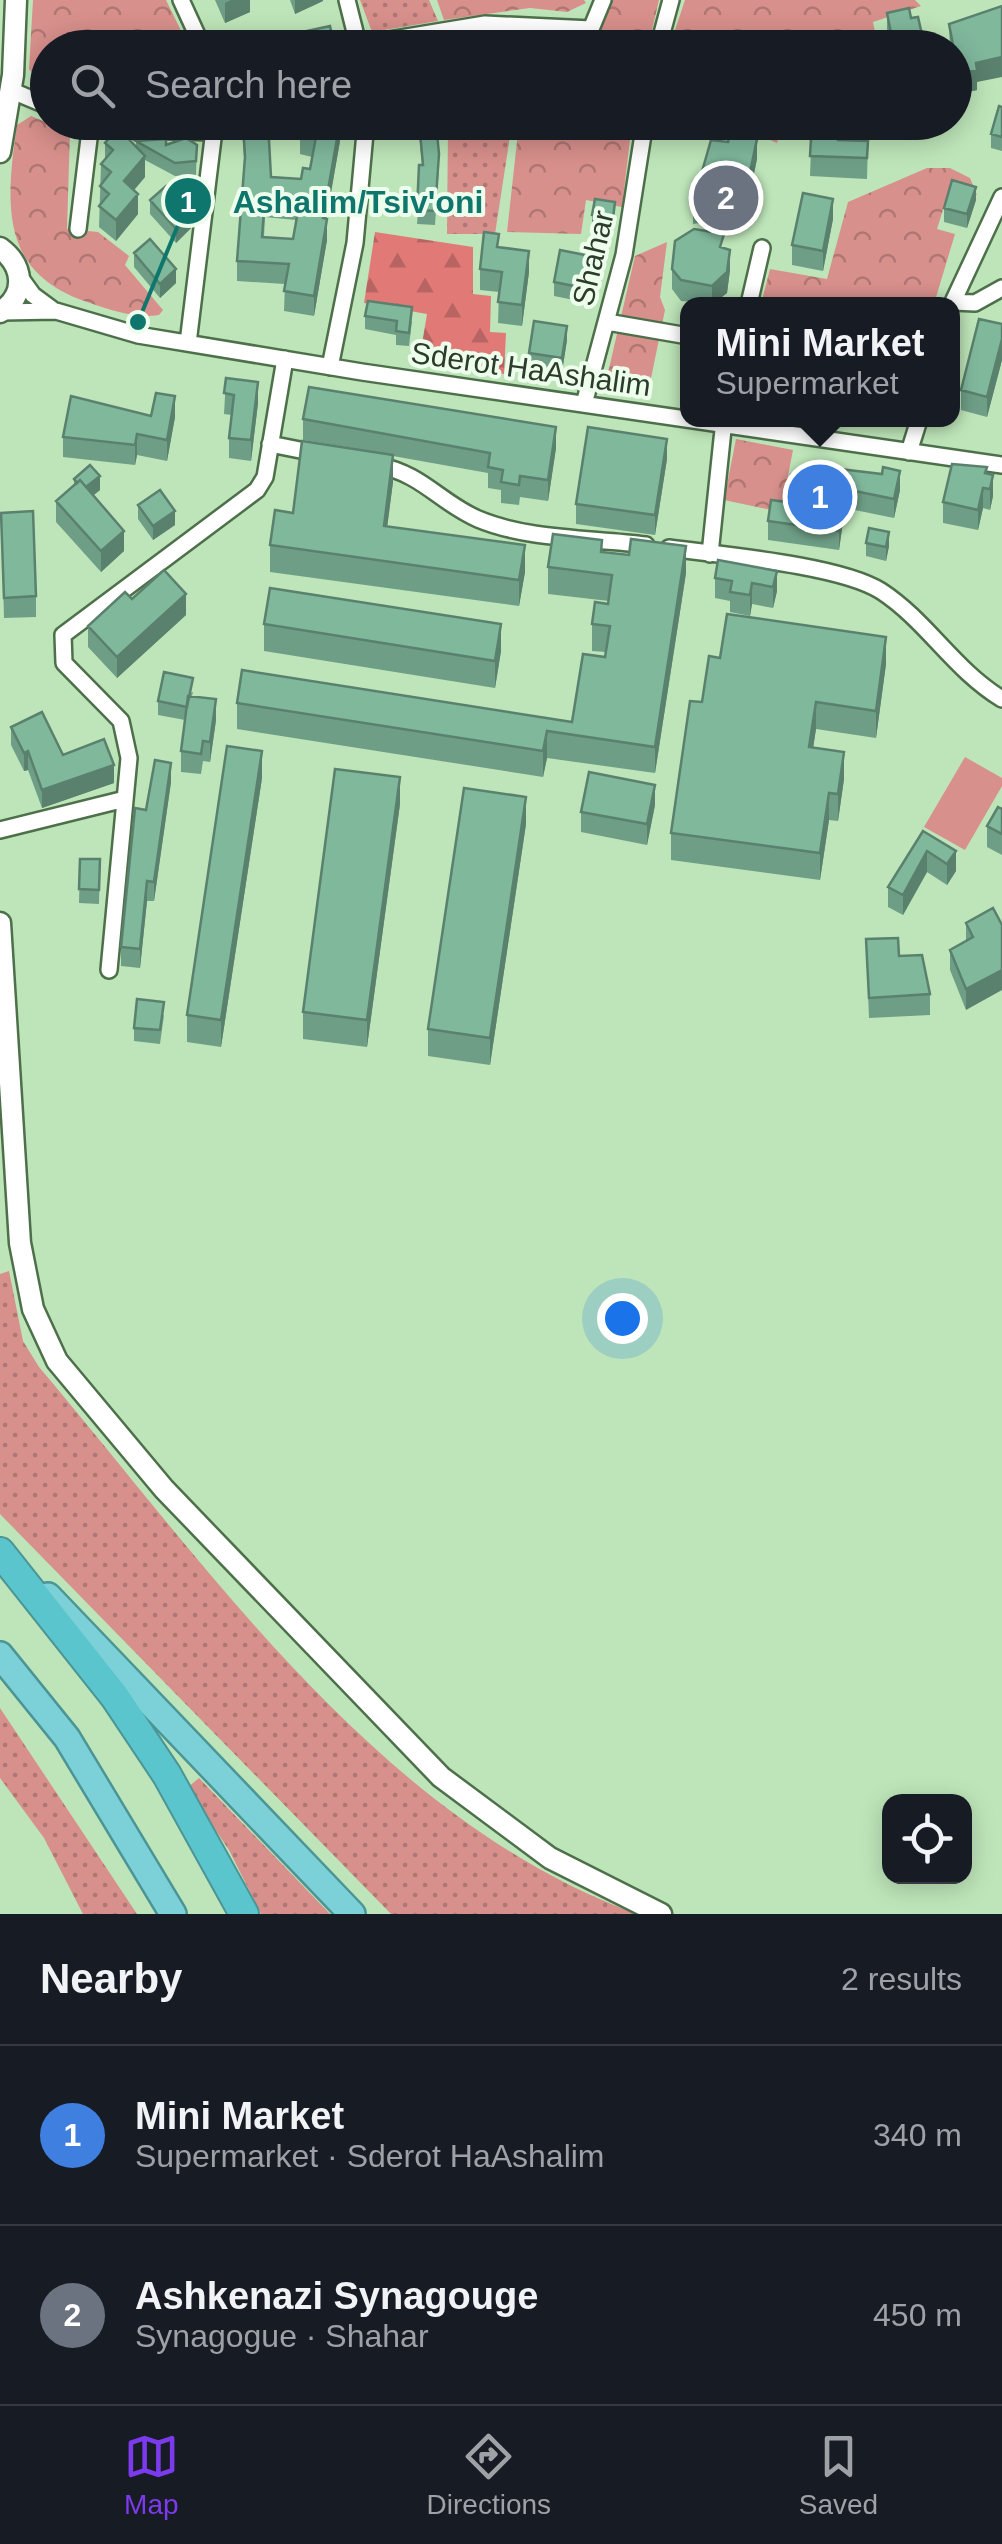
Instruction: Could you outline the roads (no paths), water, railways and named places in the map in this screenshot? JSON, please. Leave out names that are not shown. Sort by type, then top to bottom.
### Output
[{"type":"highway","points":[[0,1549],[115,1697],[167,1775],[244,1914]]},
{"type":"highway","points":[[0,1549],[352,1914]]},
{"type":"highway","points":[[0,1655],[67,1738],[173,1914]]},
{"type":"street","points":[[0,152],[10,90],[16,0]]},
{"type":"street","points":[[181,0],[195,30]]},
{"type":"street","points":[[347,0],[355,30]]},
{"type":"street","points":[[451,30],[485,24],[591,28],[603,0]]},
{"type":"street","points":[[663,30],[671,0]]},
{"type":"street","points":[[10,90],[30,98]]},
{"type":"street","points":[[78,229],[90,140]]},
{"type":"street","points":[[188,343],[213,140]]},
{"type":"street","points":[[330,366],[355,244],[364,140]]},
{"type":"street","name":"Shahar","points":[[584,404],[632,220],[642,140]]},
{"type":"street","points":[[955,297],[1002,197]]},
{"type":"street","points":[[1,312],[14,300],[20,277],[2,246]]},
{"type":"street","points":[[751,297],[762,248]]},
{"type":"street","name":"Sderot HaAshalim","points":[[20,277],[33,295],[56,310],[116,330],[330,366],[680,416]]},
{"type":"street","points":[[960,303],[975,302],[1002,288]]},
{"type":"street","name":"Sderot HaAshalim","points":[[1,312],[56,310]]},
{"type":"street","points":[[607,322],[680,335]]},
{"type":"street","points":[[109,970],[128,758],[121,721],[64,663],[63,634],[258,490],[285,359]]},
{"type":"street","points":[[710,554],[723,427]]},
{"type":"street","name":"Sderot HaAshalim","points":[[755,427],[1002,465]]},
{"type":"street","points":[[909,452],[916,427]]},
{"type":"street","points":[[270,444],[340,458]]},
{"type":"street","points":[[358,461],[425,480],[460,510],[495,525],[836,575],[880,590],[956,666],[1002,699]]},
{"type":"street","points":[[0,830],[124,799]]},
{"type":"street","points":[[0,923],[26,1282],[42,1334],[75,1386],[164,1488],[441,1778],[550,1858],[661,1914]]},
{"type":"place","name":"Ashkenazi Synagouge","points":[[726,198]]},
{"type":"place","name":"Ashalim/Tsiv'oni","points":[[138,322]]},
{"type":"place","name":"Mini Market","points":[[820,497]]}]
